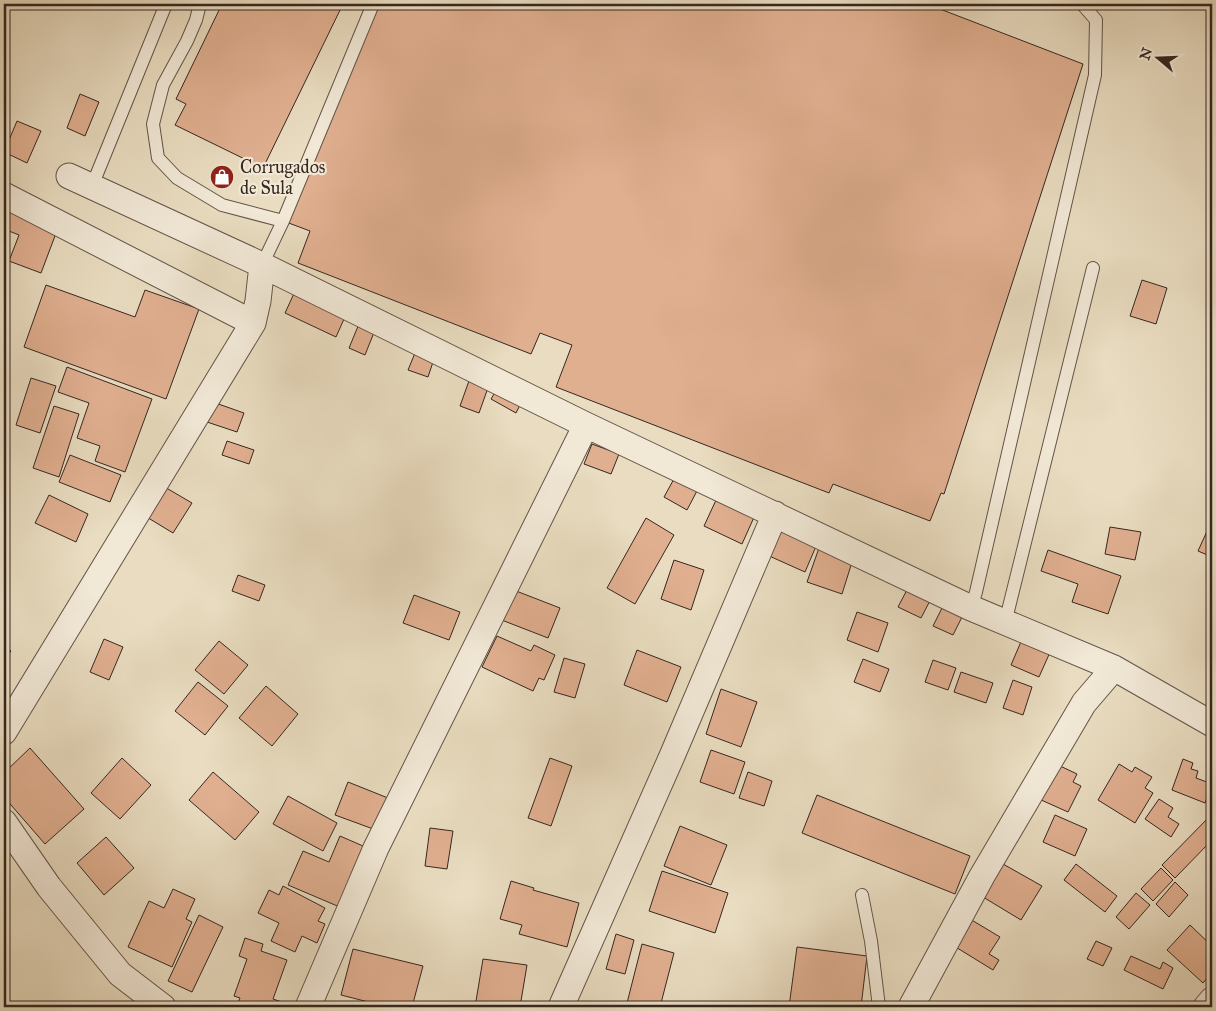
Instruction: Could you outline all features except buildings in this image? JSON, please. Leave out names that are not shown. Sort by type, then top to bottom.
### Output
[{"type":"street","points":[[69,176],[262,265],[586,425],[970,608],[1114,668],[1212,724]]},
{"type":"street","points":[[4,195],[252,323]]},
{"type":"street","points":[[4,732],[252,323],[258,301],[262,265]]},
{"type":"street","points":[[308,1007],[376,848],[586,425]]},
{"type":"street","points":[[561,1007],[672,756],[775,514]]},
{"type":"street","points":[[910,1007],[982,876],[1084,703],[1114,668]]},
{"type":"street","points":[[4,822],[49,887],[120,974],[162,1007]]},
{"type":"street","points":[[1206,1007],[1212,1000]]},
{"type":"lane","points":[[92,186],[166,4]]},
{"type":"lane","points":[[200,4],[196,20],[187,41],[163,85],[153,124],[158,158],[177,178],[222,205],[283,221]]},
{"type":"lane","points":[[262,265],[283,221],[373,4]]},
{"type":"lane","points":[[970,608],[976,592],[1095,75],[1096,20],[1082,4]]},
{"type":"lane","points":[[1005,623],[1093,268]]},
{"type":"lane","points":[[862,895],[880,1007]]},
{"type":"place","name":"Corrugados de Sula","points":[[222,177]]}]
